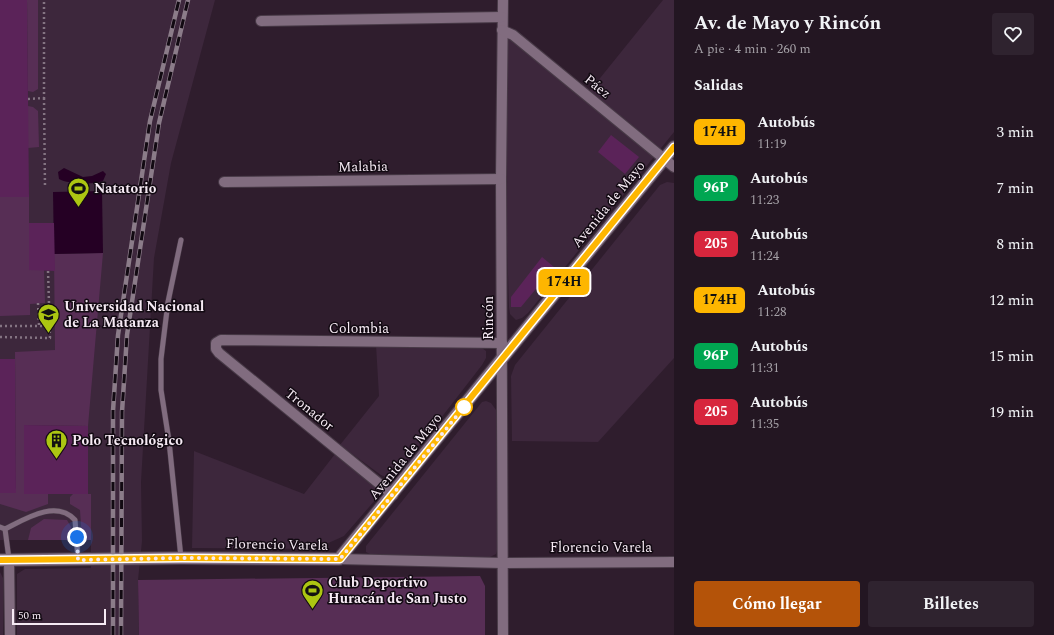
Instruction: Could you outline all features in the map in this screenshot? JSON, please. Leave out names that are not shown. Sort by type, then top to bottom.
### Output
[{"type":"main road","name":"Avenida de Mayo","points":[[340,559],[674,147]]},
{"type":"main road","name":"Florencio Varela","points":[[5,559],[340,559]]},
{"type":"street","name":"Rincón","points":[[503,0],[501,179],[503,635]]},
{"type":"street","points":[[261,21],[502,17]]},
{"type":"street","name":"Páez","points":[[502,30],[512,35],[674,167]]},
{"type":"street","name":"Malabia","points":[[224,182],[501,179]]},
{"type":"street","name":"Colombia","points":[[216,343],[229,340],[502,343]]},
{"type":"street","name":"Tronador","points":[[216,343],[216,349],[219,353],[393,495]]},
{"type":"street","points":[[5,559],[10,635]]},
{"type":"street","name":"Florencio Varela","points":[[340,559],[502,563],[674,562]]},
{"type":"lane","points":[[181,240],[168,302],[161,366],[161,390],[169,441],[182,558]]},
{"type":"lane","points":[[5,559],[2,528],[41,513],[64,512],[71,515],[75,520],[78,560]]},
{"type":"path","points":[[44,0],[45,188]]},
{"type":"path","points":[[28,99],[44,98]]},
{"type":"path","points":[[0,337],[50,338],[48,270]]},
{"type":"path","points":[[38,303],[39,326]]},
{"type":"path","points":[[0,326],[49,326]]},
{"type":"shaded area","name":"Universidad Nacional de La Matanza","points":[[0,0],[215,0],[171,163],[154,258],[141,482],[142,541],[138,580],[139,635],[17,635],[17,574],[25,569],[91,568],[91,540],[0,540]]},
{"type":"shaded area","points":[[27,0],[38,0],[38,89],[33,92],[28,91]]},
{"type":"shaded area","points":[[663,0],[674,0],[674,132],[528,313],[522,318],[516,320],[510,314],[509,307],[501,46],[506,39],[511,39],[584,98]]},
{"type":"shaded area","points":[[28,106],[33,107],[38,111],[39,147],[28,148]]},
{"type":"shaded area","points":[[64,168],[83,177],[92,176],[103,171],[106,174],[103,181],[74,183],[59,179],[58,172]]},
{"type":"shaded area","points":[[667,182],[674,183],[674,358],[598,442],[512,441],[511,376],[515,365],[660,185]]},
{"type":"shaded area","name":"Natatorio","points":[[102,191],[103,253],[54,254],[53,192]]},
{"type":"shaded area","points":[[0,197],[29,197],[29,270],[44,270],[45,303],[30,304],[30,315],[0,316]]},
{"type":"shaded area","points":[[103,253],[88,426],[24,425],[48,494],[48,504],[26,512],[0,504],[0,493],[16,493],[15,352],[55,350],[54,254]]},
{"type":"shaded area","points":[[376,345],[479,346],[486,351],[486,358],[482,365],[396,476],[390,479],[381,475],[340,445],[379,396]]},
{"type":"shaded area","points":[[486,401],[491,403],[496,410],[498,547],[496,554],[490,557],[372,555],[366,552],[366,546],[482,402]]},
{"type":"shaded area","points":[[194,451],[304,494],[335,454],[377,488],[378,493],[376,499],[344,536],[315,549],[192,548]]},
{"type":"shaded area","points":[[73,494],[91,494],[91,540],[82,540],[80,510],[70,504],[70,497]]},
{"type":"shaded area","points":[[44,519],[67,520],[71,527],[70,540],[28,540],[31,528]]},
{"type":"shaded area","points":[[0,572],[3,578],[3,635],[0,635]]},
{"type":"shaded area","name":"Club Deportivo Huracán de San Justo","points":[[480,576],[485,586],[485,635],[139,635],[138,580]]},
{"type":"building","points":[[0,0],[27,0],[29,197],[0,197]]},
{"type":"building","points":[[611,135],[639,157],[625,174],[598,152]]},
{"type":"building","points":[[29,223],[54,223],[55,271],[29,270]]},
{"type":"building","points":[[542,257],[554,267],[521,307],[511,307],[511,297]]},
{"type":"building","points":[[0,359],[15,359],[16,493],[0,493]]},
{"type":"building","name":"Polo Tecnológico","points":[[24,425],[88,426],[88,494],[24,494]]},
{"type":"railway","points":[[113,635],[113,411],[118,335],[150,121],[179,0]]},
{"type":"railway","points":[[121,635],[122,412],[127,335],[159,123],[188,0]]},
{"type":"bus line","name":"174H","points":[[0,560],[121,560],[182,558],[340,559],[674,147]]},
{"type":"place","name":"Natatorio","points":[[78,208]]},
{"type":"place","name":"Universidad Nacional de La Matanza","points":[[49,334]]},
{"type":"place","name":"Polo Tecnológico","points":[[56,460]]},
{"type":"place","name":"Club Deportivo Huracán de San Justo","points":[[312,610]]},
{"type":"route","points":[[77,537],[78,560],[182,558],[340,559],[465,406],[464,407]]}]
